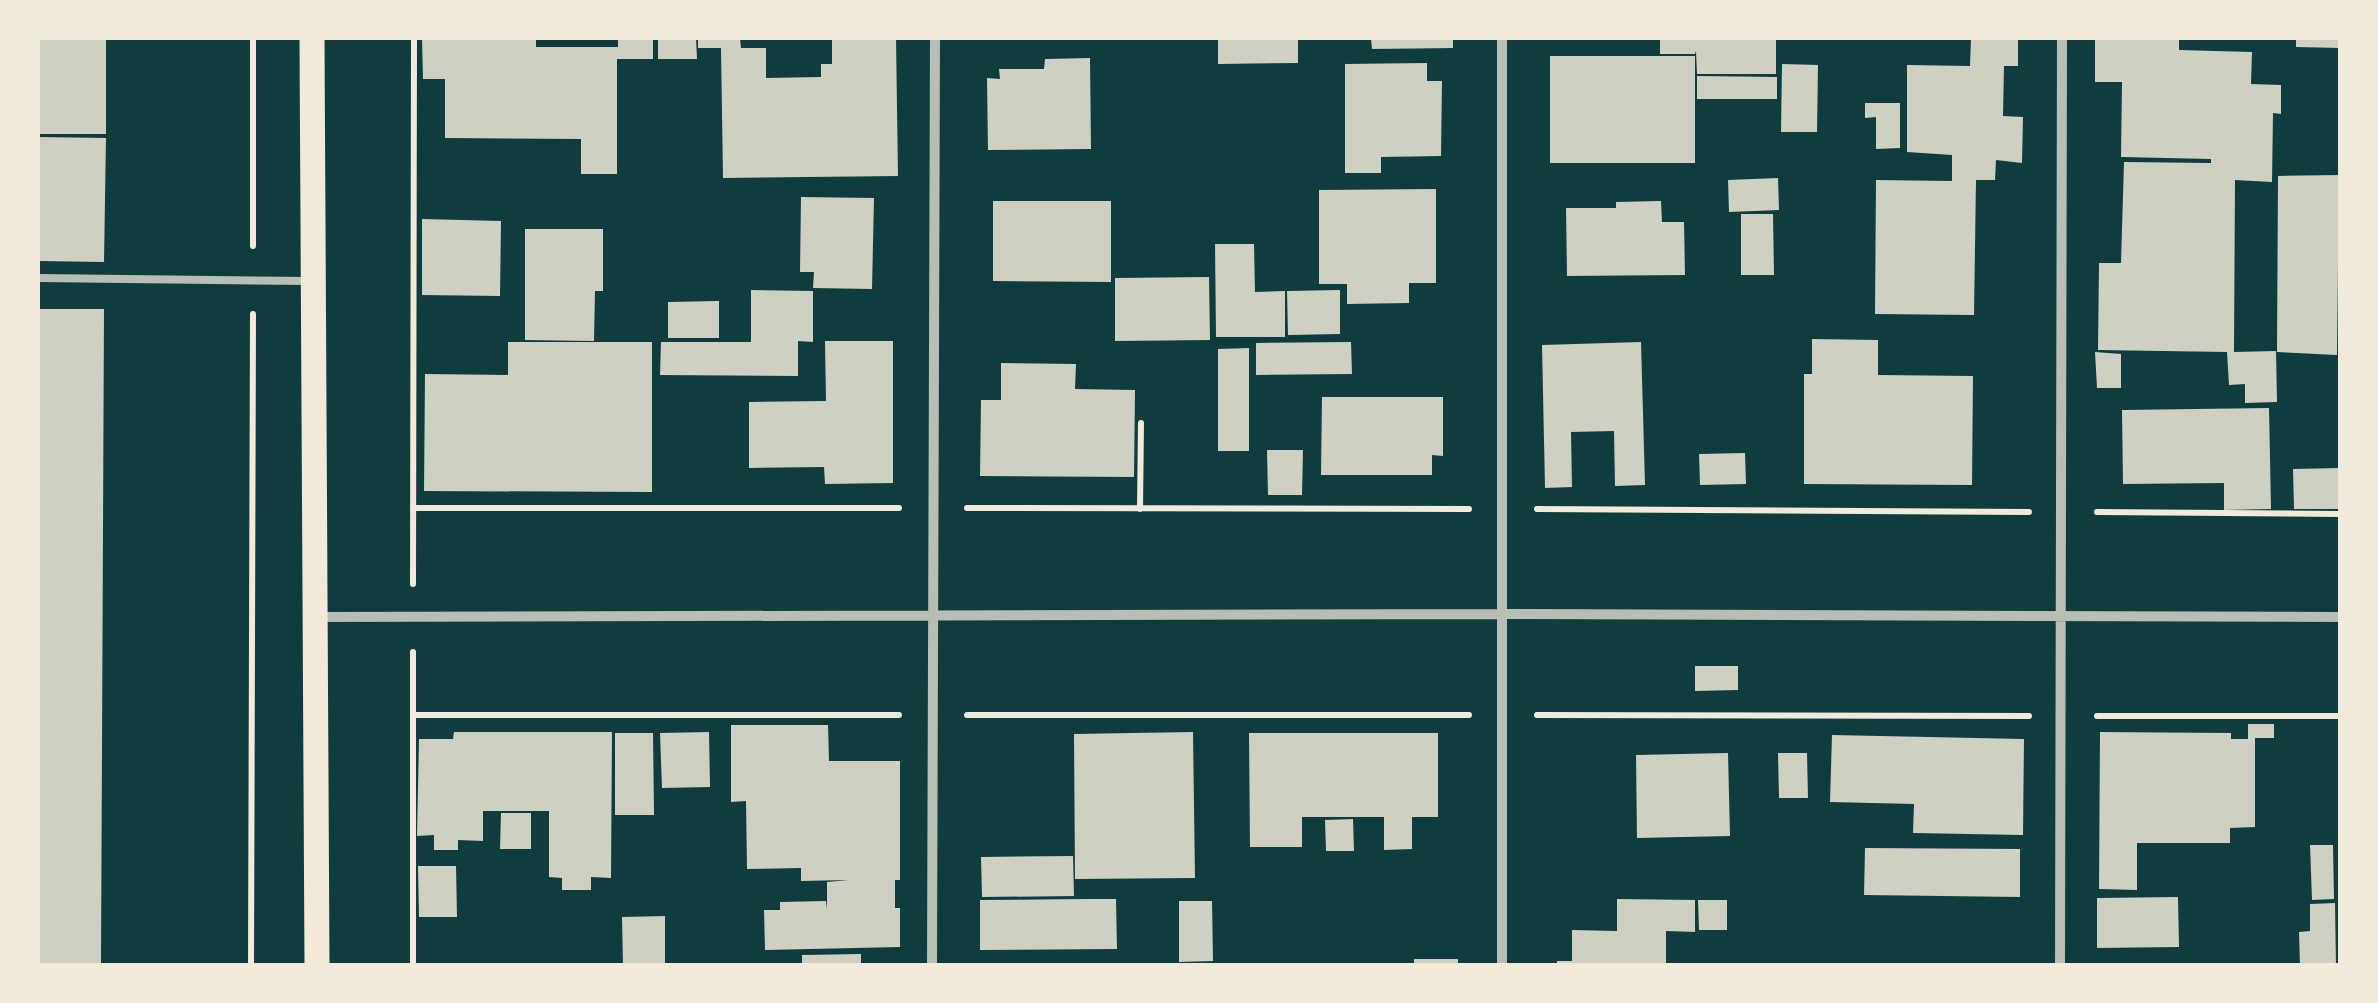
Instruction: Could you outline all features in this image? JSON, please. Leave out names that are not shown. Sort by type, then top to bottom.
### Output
[{"type":"main road","points":[[312,38],[316,966]]},
{"type":"street","points":[[932,966],[935,38]]},
{"type":"street","points":[[1502,38],[1502,966]]},
{"type":"street","points":[[2060,966],[2062,38]]},
{"type":"street","points":[[316,617],[2340,617]]},
{"type":"lane","points":[[38,278],[312,281]]},
{"type":"path","points":[[251,966],[254,38]]},
{"type":"path","points":[[413,966],[414,38]]},
{"type":"path","points":[[1140,508],[1141,422]]},
{"type":"path","points":[[413,508],[2340,514]]},
{"type":"path","points":[[413,715],[2340,716]]},
{"type":"building","points":[[38,38],[106,38],[106,134],[38,134]]},
{"type":"building","points":[[422,38],[536,38],[536,47],[618,47],[618,38],[653,38],[653,59],[617,59],[617,174],[581,174],[581,139],[445,138],[445,79],[423,79]]},
{"type":"building","points":[[658,38],[696,38],[697,59],[658,59]]},
{"type":"building","points":[[698,38],[740,38],[741,48],[766,48],[766,78],[821,77],[821,64],[832,64],[832,38],[896,38],[898,176],[723,178],[721,48],[698,48]]},
{"type":"building","points":[[1218,38],[1298,38],[1298,63],[1218,64]]},
{"type":"building","points":[[1371,38],[1453,38],[1453,48],[1372,49]]},
{"type":"building","points":[[1660,38],[1776,38],[1776,74],[1697,74],[1696,51],[1660,54]]},
{"type":"building","points":[[1971,38],[2018,38],[2018,66],[2004,66],[2003,116],[2023,117],[2022,163],[1996,160],[1995,180],[1976,180],[1974,315],[1875,314],[1876,180],[1952,181],[1952,155],[1907,152],[1907,65],[1970,66]]},
{"type":"building","points":[[2095,38],[2179,38],[2179,50],[2252,52],[2251,84],[2281,85],[2281,114],[2273,113],[2272,182],[2235,180],[2234,352],[2276,351],[2277,402],[2245,403],[2245,384],[2229,385],[2227,352],[2098,350],[2099,263],[2121,263],[2124,162],[2211,163],[2211,159],[2121,157],[2122,82],[2095,82]]},
{"type":"building","points":[[2296,38],[2340,38],[2340,48],[2296,47]]},
{"type":"building","points":[[1550,56],[1695,56],[1695,163],[1550,163]]},
{"type":"building","points":[[1090,58],[1091,149],[988,150],[987,78],[1000,79],[999,69],[1044,69],[1045,59]]},
{"type":"building","points":[[1427,63],[1427,81],[1442,81],[1441,156],[1381,157],[1381,173],[1345,173],[1345,64]]},
{"type":"building","points":[[1782,64],[1818,65],[1817,132],[1781,132]]},
{"type":"building","points":[[1697,76],[1777,77],[1777,99],[1697,99]]},
{"type":"building","points":[[1865,103],[1900,103],[1900,148],[1876,149],[1876,117],[1865,118]]},
{"type":"building","points":[[38,137],[106,138],[104,262],[38,261]]},
{"type":"building","points":[[2339,175],[2337,355],[2277,352],[2278,176]]},
{"type":"building","points":[[1778,178],[1779,210],[1729,212],[1728,180]]},
{"type":"building","points":[[1436,189],[1436,283],[1409,283],[1409,303],[1347,304],[1347,284],[1319,284],[1319,190]]},
{"type":"building","points":[[801,197],[874,198],[872,289],[813,288],[814,272],[800,272]]},
{"type":"building","points":[[993,201],[1111,201],[1111,282],[993,281]]},
{"type":"building","points":[[1661,201],[1662,222],[1684,222],[1685,275],[1567,276],[1566,208],[1616,208],[1616,202]]},
{"type":"building","points":[[1741,214],[1773,214],[1774,275],[1741,275]]},
{"type":"building","points":[[422,219],[501,221],[500,296],[422,295]]},
{"type":"building","points":[[525,229],[603,229],[603,291],[595,291],[594,341],[525,340]]},
{"type":"building","points":[[1215,244],[1254,244],[1255,292],[1285,291],[1285,337],[1216,337]]},
{"type":"building","points":[[1209,277],[1210,340],[1115,341],[1115,278]]},
{"type":"building","points":[[751,290],[813,291],[813,342],[798,341],[798,376],[660,375],[661,342],[751,342]]},
{"type":"building","points":[[1340,290],[1340,334],[1288,335],[1287,291]]},
{"type":"building","points":[[719,301],[719,338],[668,338],[668,302]]},
{"type":"building","points":[[38,309],[104,309],[101,966],[38,966]]},
{"type":"building","points":[[1812,339],[1878,340],[1878,375],[1973,376],[1972,485],[1804,484],[1804,374],[1812,374]]},
{"type":"building","points":[[825,341],[893,341],[893,483],[825,484],[824,467],[749,468],[749,402],[826,401]]},
{"type":"building","points":[[508,342],[652,342],[652,492],[424,491],[425,374],[508,375]]},
{"type":"building","points":[[1351,342],[1352,374],[1256,375],[1256,343]]},
{"type":"building","points":[[1641,342],[1645,485],[1615,486],[1614,431],[1571,432],[1572,487],[1545,488],[1542,345]]},
{"type":"building","points":[[1249,348],[1249,451],[1218,451],[1218,349]]},
{"type":"building","points":[[2095,352],[2121,354],[2121,388],[2097,388]]},
{"type":"building","points":[[1001,363],[1076,364],[1075,389],[1135,390],[1134,477],[980,476],[981,400],[1001,400]]},
{"type":"building","points":[[1322,397],[1443,397],[1443,456],[1432,455],[1432,475],[1321,475]]},
{"type":"building","points":[[2269,408],[2271,509],[2224,510],[2224,483],[2123,484],[2122,410]]},
{"type":"building","points":[[1267,450],[1303,450],[1302,495],[1268,495]]},
{"type":"building","points":[[1745,453],[1746,484],[1700,485],[1699,454]]},
{"type":"building","points":[[2340,468],[2340,509],[2294,509],[2293,469]]},
{"type":"building","points":[[1695,666],[1738,666],[1738,690],[1695,691]]},
{"type":"building","points":[[2248,724],[2274,724],[2274,738],[2255,738],[2255,827],[2230,828],[2230,843],[2137,843],[2137,890],[2099,889],[2100,732],[2231,733],[2231,739],[2248,739]]},
{"type":"building","points":[[731,725],[828,725],[829,761],[900,761],[900,880],[895,880],[895,908],[900,908],[900,947],[765,950],[764,910],[780,910],[780,902],[826,901],[827,909],[827,882],[848,880],[801,881],[801,868],[747,869],[746,801],[731,802]]},
{"type":"building","points":[[454,732],[612,732],[611,878],[591,877],[591,890],[562,890],[562,878],[549,877],[549,811],[483,811],[483,841],[458,840],[458,850],[434,850],[434,835],[417,836],[419,739],[453,739]]},
{"type":"building","points":[[709,732],[710,787],[662,788],[660,733]]},
{"type":"building","points":[[1193,732],[1195,878],[1075,879],[1074,734]]},
{"type":"building","points":[[615,733],[653,733],[654,815],[615,815]]},
{"type":"building","points":[[1249,733],[1438,733],[1438,817],[1412,817],[1412,849],[1384,850],[1384,817],[1302,817],[1302,847],[1250,847]]},
{"type":"building","points":[[1832,735],[2024,739],[2023,835],[1913,833],[1914,804],[1830,802]]},
{"type":"building","points":[[1728,753],[1730,836],[1637,838],[1636,755]]},
{"type":"building","points":[[1778,753],[1807,753],[1808,798],[1779,798]]},
{"type":"building","points":[[501,813],[531,813],[531,849],[500,849]]},
{"type":"building","points":[[1353,819],[1354,851],[1326,851],[1325,820]]},
{"type":"building","points":[[2310,845],[2333,845],[2334,899],[2312,900]]},
{"type":"building","points":[[1865,848],[2020,849],[2020,897],[1864,895]]},
{"type":"building","points":[[1073,856],[1074,896],[982,897],[981,857]]},
{"type":"building","points":[[418,866],[456,866],[457,917],[419,917]]},
{"type":"building","points":[[2178,897],[2179,947],[2097,948],[2097,898]]},
{"type":"building","points":[[1116,899],[1117,949],[980,950],[980,900]]},
{"type":"building","points":[[1617,899],[1695,900],[1695,932],[1666,931],[1666,966],[1557,966],[1557,961],[1572,961],[1572,930],[1617,931]]},
{"type":"building","points":[[1698,900],[1727,900],[1727,930],[1699,930]]},
{"type":"building","points":[[1179,901],[1212,901],[1213,961],[1179,962]]},
{"type":"building","points":[[2335,903],[2336,966],[2300,966],[2299,932],[2310,931],[2310,904]]},
{"type":"building","points":[[665,916],[665,966],[623,966],[622,917]]},
{"type":"building","points":[[861,954],[861,966],[802,966],[802,955]]},
{"type":"building","points":[[1414,959],[1458,959],[1458,966],[1414,966]]}]
